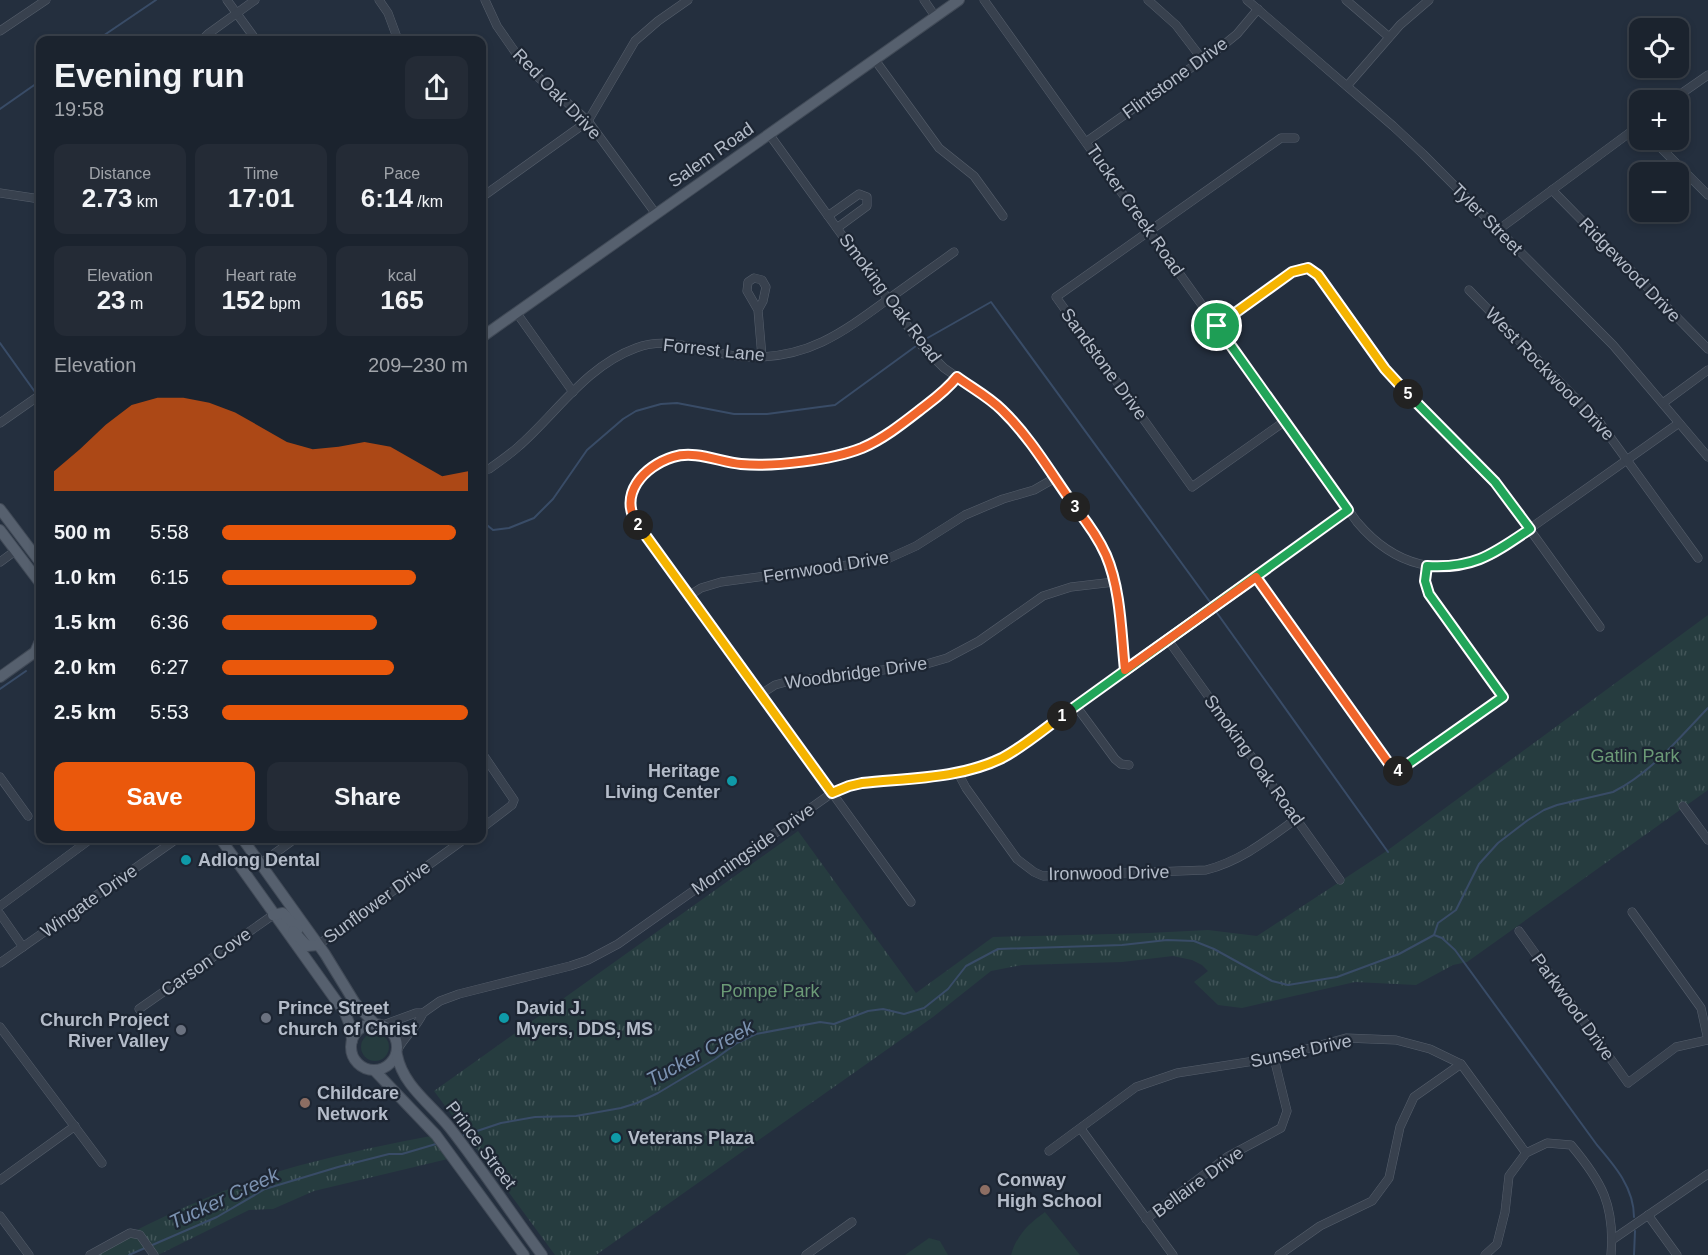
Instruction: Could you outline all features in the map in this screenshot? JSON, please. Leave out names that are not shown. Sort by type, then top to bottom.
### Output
[{"type":"main road","name":"Salem Road","points":[[486,334],[959,0]]},
{"type":"main road","points":[[1,511],[36,557]]},
{"type":"main road","points":[[0,530],[36,578]]},
{"type":"main road","points":[[0,677],[36,654]]},
{"type":"main road","points":[[223,843],[345,1013],[351,1028],[351,1052],[355,1060],[364,1068],[375,1071],[388,1066],[397,1052],[393,1034],[379,1025],[355,1003],[246,843]]},
{"type":"main road","points":[[232,843],[242,857],[257,859]]},
{"type":"main road","points":[[238,843],[244,852],[257,859]]},
{"type":"main road","points":[[273,915],[284,913],[301,933],[314,940]]},
{"type":"main road","points":[[281,925],[286,924],[307,946],[314,940]]},
{"type":"main road","points":[[352,1041],[359,1030],[366,1025],[379,1025]]},
{"type":"main road","name":"Prince Street","points":[[397,1052],[400,1069],[406,1081],[451,1129],[542,1255]]},
{"type":"main road","name":"Prince Street","points":[[375,1071],[436,1134],[524,1255]]},
{"type":"street","points":[[0,31],[46,0]]},
{"type":"street","points":[[227,0],[253,36]]},
{"type":"street","points":[[206,36],[255,0]]},
{"type":"street","points":[[379,0],[388,13],[397,36]]},
{"type":"street","name":"Red Oak Drive","points":[[485,0],[501,32],[520,59],[588,121],[656,214]]},
{"type":"street","points":[[486,195],[588,121],[595,113],[635,41],[688,0]]},
{"type":"street","points":[[924,0],[935,16]]},
{"type":"street","name":"Tucker Creek Road","points":[[984,0],[1348,510],[1378,544],[1405,560],[1427,566],[1456,565],[1483,559],[1494,554],[1679,423]]},
{"type":"street","points":[[1148,0],[1176,25],[1202,59]]},
{"type":"street","name":"Tyler Street","points":[[1247,0],[1423,154],[1613,345],[1708,458]]},
{"type":"street","points":[[1346,0],[1389,37]]},
{"type":"street","points":[[1347,86],[1389,37],[1410,15],[1429,0]]},
{"type":"street","name":"Flintstone Drive","points":[[1086,142],[1237,34],[1258,9]]},
{"type":"street","points":[[875,60],[939,148],[974,176],[1003,216]]},
{"type":"street","points":[[1686,90],[1708,75]]},
{"type":"street","points":[[1498,230],[1629,133]]},
{"type":"street","name":"Smoking Oak Road","points":[[769,134],[922,346],[933,358],[1004,412],[1021,431],[1101,544],[1114,582],[1125,670]]},
{"type":"street","name":"Sandstone Drive","points":[[1285,421],[1192,487],[1056,297],[1281,138],[1295,138]]},
{"type":"street","points":[[1663,150],[1708,195]]},
{"type":"street","name":"Ridgewood Drive","points":[[1551,190],[1708,350]]},
{"type":"street","points":[[0,193],[36,198]]},
{"type":"street","points":[[828,216],[859,194],[867,197],[867,206],[837,228]]},
{"type":"street","name":"Forrest Lane","points":[[489,469],[519,446],[573,392],[619,355],[648,345],[674,344],[736,356],[762,357],[785,355],[823,344],[954,252]]},
{"type":"street","points":[[1217,326],[1292,272],[1302,268],[1313,270],[1391,376],[1495,482],[1600,627]]},
{"type":"street","name":"West Rockwood Drive","points":[[1469,290],[1593,415],[1628,459],[1698,558]]},
{"type":"street","points":[[758,310],[762,357]]},
{"type":"street","points":[[516,312],[573,392]]},
{"type":"street","points":[[1663,403],[1708,370]]},
{"type":"street","points":[[911,902],[637,523],[631,512],[630,500],[632,489],[645,473],[659,463],[679,456],[754,464],[839,455],[862,448],[893,429],[948,388],[957,377]]},
{"type":"street","points":[[0,423],[36,397]]},
{"type":"street","name":"Fernwood Drive","points":[[690,595],[701,588],[721,582],[885,560],[916,546],[964,515],[1003,499],[1035,490],[1054,478]]},
{"type":"street","name":"Morningside Drive","points":[[397,1052],[404,1038],[420,1020],[423,1013],[440,1001],[588,960],[618,944],[832,793],[862,783],[958,772],[1002,758],[1348,510]]},
{"type":"street","points":[[0,562],[15,551]]},
{"type":"street","points":[[1256,577],[1395,772],[1503,697],[1429,594],[1425,581],[1427,566]]},
{"type":"street","name":"Woodbridge Drive","points":[[761,694],[775,685],[786,682],[923,664],[946,658],[979,641],[1043,596],[1071,586],[1114,582]]},
{"type":"street","name":"Smoking Oak Road","points":[[1168,640],[1340,880]]},
{"type":"street","points":[[1076,705],[1115,759],[1121,764],[1129,765]]},
{"type":"street","points":[[486,759],[514,800],[512,805],[486,825]]},
{"type":"street","name":"Ironwood Drive","points":[[958,772],[1017,859],[1043,876],[1206,870],[1232,862],[1245,855],[1296,819]]},
{"type":"street","points":[[0,777],[28,816]]},
{"type":"street","points":[[1683,806],[1708,840]]},
{"type":"street","points":[[0,906],[85,843]]},
{"type":"street","name":"Wingate Drive","points":[[0,963],[171,843]]},
{"type":"street","points":[[257,859],[287,843]]},
{"type":"street","name":"Sunflower Drive","points":[[314,940],[459,843]]},
{"type":"street","points":[[1632,912],[1701,1008],[1708,1040]]},
{"type":"street","points":[[0,914],[23,947]]},
{"type":"street","name":"Carson Cove","points":[[139,1009],[273,915]]},
{"type":"street","name":"Parkwood Drive","points":[[1519,931],[1628,1083],[1676,1047],[1708,1040]]},
{"type":"street","name":"Morningside Drive","points":[[379,1025],[416,1013],[423,1013]]},
{"type":"street","points":[[0,1028],[102,1163]]},
{"type":"street","name":"Sunset Drive","points":[[1049,1151],[1136,1087],[1177,1073],[1274,1058],[1346,1038],[1396,1040],[1430,1048],[1461,1064],[1526,1153]]},
{"type":"street","name":"Bellaire Drive","points":[[1146,1219],[1227,1157],[1281,1128],[1287,1111],[1274,1058]]},
{"type":"street","points":[[1279,1255],[1320,1226],[1372,1201],[1389,1178],[1400,1127],[1414,1097],[1461,1064]]},
{"type":"street","points":[[0,1180],[75,1126]]},
{"type":"street","points":[[1081,1129],[1173,1255]]},
{"type":"street","points":[[1485,1255],[1497,1244],[1505,1212],[1509,1176],[1526,1153],[1547,1143],[1571,1145],[1593,1172],[1607,1199],[1612,1239],[1611,1255]]},
{"type":"street","points":[[1612,1239],[1708,1174]]},
{"type":"street","points":[[1648,1215],[1677,1255]]},
{"type":"street","points":[[0,1216],[29,1255]]},
{"type":"street","points":[[806,1255],[852,1222]]},
{"type":"street","points":[[90,1255],[130,1233],[140,1235],[153,1253]]},
{"type":"green space","points":[[1708,615],[1708,790],[1467,962],[1453,965],[1416,985],[1355,982],[1242,1008],[1218,1005],[1194,982],[1208,971],[1192,960],[1173,956],[1122,962],[1022,965],[991,971],[933,1017],[596,1255],[555,1255],[434,1091],[798,831],[916,993],[993,937],[1208,930],[1257,936],[1388,850]]},
{"type":"green space","points":[[375,1033],[385,1037],[389,1047],[385,1057],[375,1061],[365,1057],[361,1047],[365,1037]]},
{"type":"green space","points":[[436,1135],[452,1158],[314,1191],[273,1209],[249,1210],[158,1255],[154,1255],[149,1247],[130,1255],[90,1255],[140,1228],[247,1182],[335,1156]]},
{"type":"green space","points":[[1045,1212],[1080,1255],[1011,1255],[1024,1230]]},
{"type":"green space","points":[[929,1238],[940,1241],[948,1255],[905,1255]]},
{"type":"waterway","points":[[103,36],[156,0]]},
{"type":"waterway","points":[[0,109],[36,84]]},
{"type":"waterway","points":[[924,340],[991,302],[1210,602]]},
{"type":"waterway","points":[[0,343],[35,392]]},
{"type":"waterway","points":[[486,524],[493,530],[509,528],[534,518],[553,499],[587,450],[623,419],[636,411],[661,404],[677,403],[734,414],[767,414],[835,405],[916,346]]},
{"type":"waterway","points":[[1217,613],[1388,852]]},
{"type":"waterway","points":[[0,689],[26,671]]},
{"type":"waterway","name":"Tucker Creek","points":[[462,1136],[501,1123],[535,1117],[576,1116],[637,1103],[658,1093],[737,1043],[756,1034],[820,1022],[834,1024],[868,1011],[883,1009],[904,1014],[924,1008],[948,989],[966,966],[998,949],[1122,945],[1167,940],[1194,941],[1214,949],[1272,981],[1288,985],[1337,977],[1399,954],[1434,935],[1438,923],[1456,910],[1479,864],[1498,843],[1544,810],[1613,792],[1627,784],[1664,754],[1708,708]]},
{"type":"waterway","points":[[1434,935],[1442,938],[1455,950],[1597,1145],[1617,1169],[1631,1196],[1634,1217]]},
{"type":"waterway","name":"Tucker Creek","points":[[150,1246],[217,1217],[265,1189],[338,1167],[389,1154],[402,1154],[436,1144]]},
{"type":"waterway","points":[[1634,1255],[1635,1231]]},
{"type":"waterway","name":"Tucker Creek","points":[[129,1255],[145,1248]]},
{"type":"place","name":"Heritage Living Center","points":[[732,781]]},
{"type":"place","name":"Adlong Dental","points":[[186,860]]},
{"type":"place","name":"Prince Street church of Christ","points":[[266,1018]]},
{"type":"place","name":"David J. Myers, DDS, MS","points":[[504,1018]]},
{"type":"place","name":"Church Project River Valley","points":[[181,1030]]},
{"type":"place","name":"Childcare Network","points":[[305,1103]]},
{"type":"place","name":"Veterans Plaza","points":[[616,1138]]},
{"type":"place","name":"Conway High School","points":[[985,1190]]},
{"type":"route","points":[[1217,326],[1297,269],[1313,270],[1385,369],[1495,482],[1530,529],[1483,559],[1441,567],[1427,566],[1425,581],[1429,594],[1503,697],[1395,772],[1256,577],[1125,670],[1114,582],[1101,544],[1012,420],[993,402],[957,377],[948,388],[874,442],[839,455],[769,464],[729,463],[695,456],[672,457],[652,468],[635,484],[630,495],[631,512],[633,518],[832,793],[862,783],[967,771],[1002,758],[1022,746],[1125,670],[1348,510],[1217,326]]},
{"type":"park label","name":"Gatlin Park","points":[[1635,756]]},
{"type":"park label","name":"Pompe Park","points":[[770,991]]}]
